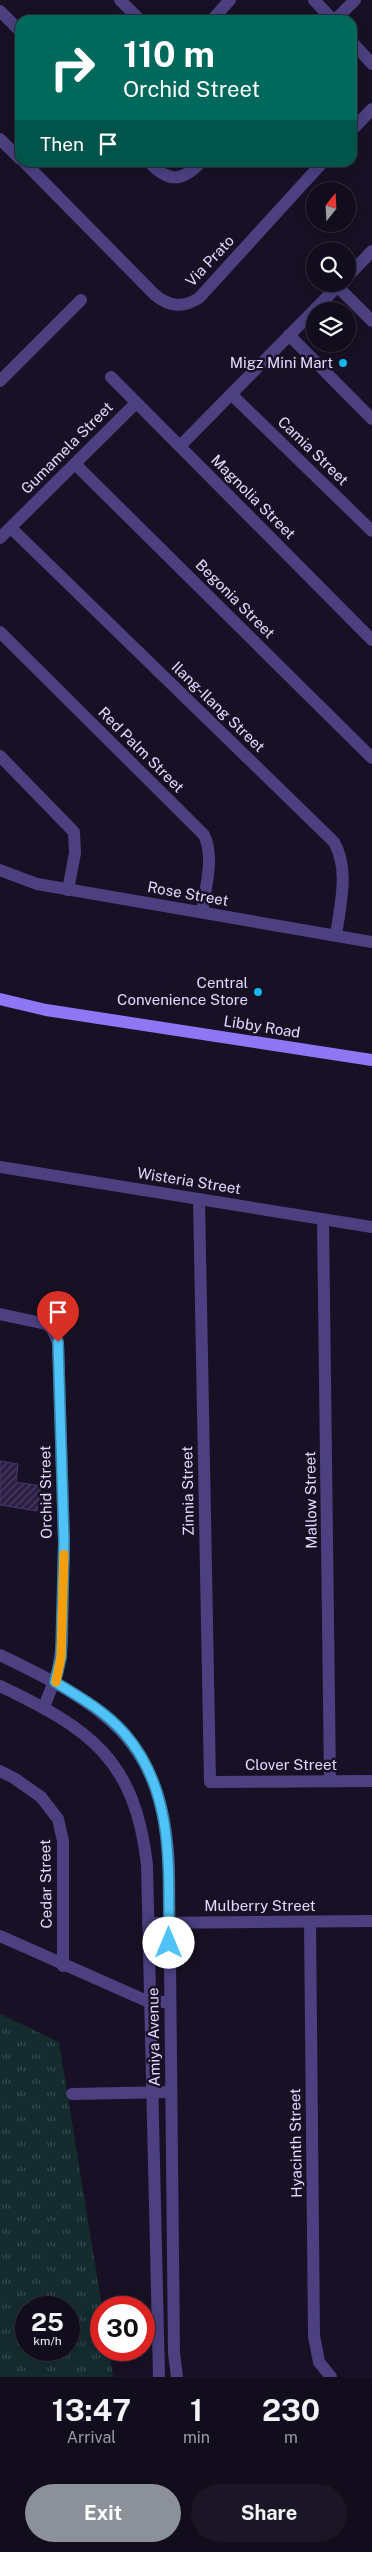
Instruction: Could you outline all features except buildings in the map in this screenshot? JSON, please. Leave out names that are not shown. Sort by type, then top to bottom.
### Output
[{"type":"main road","name":"Libby Road","points":[[0,999],[46,1010],[372,1060]]},
{"type":"street","points":[[120,0],[135,15]]},
{"type":"street","points":[[216,15],[230,0]]},
{"type":"street","points":[[314,0],[329,15]]},
{"type":"street","points":[[339,15],[354,0]]},
{"type":"street","points":[[0,11],[15,26]]},
{"type":"street","points":[[357,48],[372,64]]},
{"type":"street","points":[[357,125],[372,109]]},
{"type":"street","points":[[0,139],[15,154]]},
{"type":"street","name":"Via Prato","points":[[29,167],[155,295],[163,302],[176,306],[190,304],[199,298],[318,167]]},
{"type":"street","points":[[154,167],[164,176],[175,179],[192,172],[196,167]]},
{"type":"street","points":[[356,268],[372,251]]},
{"type":"street","points":[[180,446],[332,292]]},
{"type":"street","points":[[345,292],[372,321]]},
{"type":"street","points":[[0,381],[81,300]]},
{"type":"street","points":[[289,335],[372,418]]},
{"type":"street","name":"Magnolia Street","points":[[111,377],[372,640]]},
{"type":"street","name":"Camia Street","points":[[231,394],[372,531]]},
{"type":"street","name":"Gumamela Street","points":[[0,538],[136,402]]},
{"type":"street","name":"Begonia Street","points":[[75,464],[372,758]]},
{"type":"street","name":"Ilang-Ilang Street","points":[[11,528],[334,842],[341,855],[344,875],[336,936]]},
{"type":"street","name":"Red Palm Street","points":[[0,632],[204,835],[209,846],[209,861],[202,912]]},
{"type":"street","points":[[0,756],[74,832],[76,846],[68,890]]},
{"type":"street","name":"Rose Street","points":[[0,870],[37,884],[68,890],[372,942]]},
{"type":"street","name":"Wisteria Street","points":[[0,1167],[372,1227]]},
{"type":"street","name":"Zinnia Street","points":[[200,1200],[210,1782]]},
{"type":"street","name":"Mallow Street","points":[[323,1219],[330,1781]]},
{"type":"street","points":[[0,1314],[39,1321],[52,1329],[64,1319]]},
{"type":"street","name":"Orchid Street","points":[[44,1707],[55,1682],[61,1657],[64,1542],[58,1349],[52,1329]]},
{"type":"street","name":"Amiya Avenue","points":[[0,1656],[55,1682],[99,1710],[126,1735],[152,1780],[161,1803],[168,1842],[174,2353],[177,2377]]},
{"type":"street","name":"Amiya Avenue","points":[[0,1686],[44,1707],[83,1731],[101,1747],[114,1764],[125,1785],[136,1810],[143,1837],[147,1865],[159,2377]]},
{"type":"street","name":"Cedar Street","points":[[0,1771],[41,1796],[58,1819],[63,1841],[63,1966]]},
{"type":"street","name":"Clover Street","points":[[210,1782],[372,1781]]},
{"type":"street","name":"Hyacinth Street","points":[[310,1922],[314,2336],[319,2362],[332,2377]]},
{"type":"street","name":"Mulberry Street","points":[[148,1923],[372,1922]]},
{"type":"street","points":[[0,1936],[63,1966],[149,2002],[169,2002]]},
{"type":"street","points":[[72,2094],[171,2092]]},
{"type":"green space","points":[[0,2014],[59,2042],[100,2296],[90,2296],[90,2361],[111,2361],[113,2377],[0,2377]]},
{"type":"slow traffic","points":[[56,1682],[62,1642],[64,1554]]},
{"type":"place","name":"Migz Mini Mart","points":[[343,363]]},
{"type":"place","name":"Central Convenience Store","points":[[258,992]]},
{"type":"route","points":[[58,1342],[64,1542],[62,1642],[61,1657],[55,1682],[80,1696],[99,1710],[126,1735],[152,1780],[161,1803],[168,1842],[169,1943]]}]
